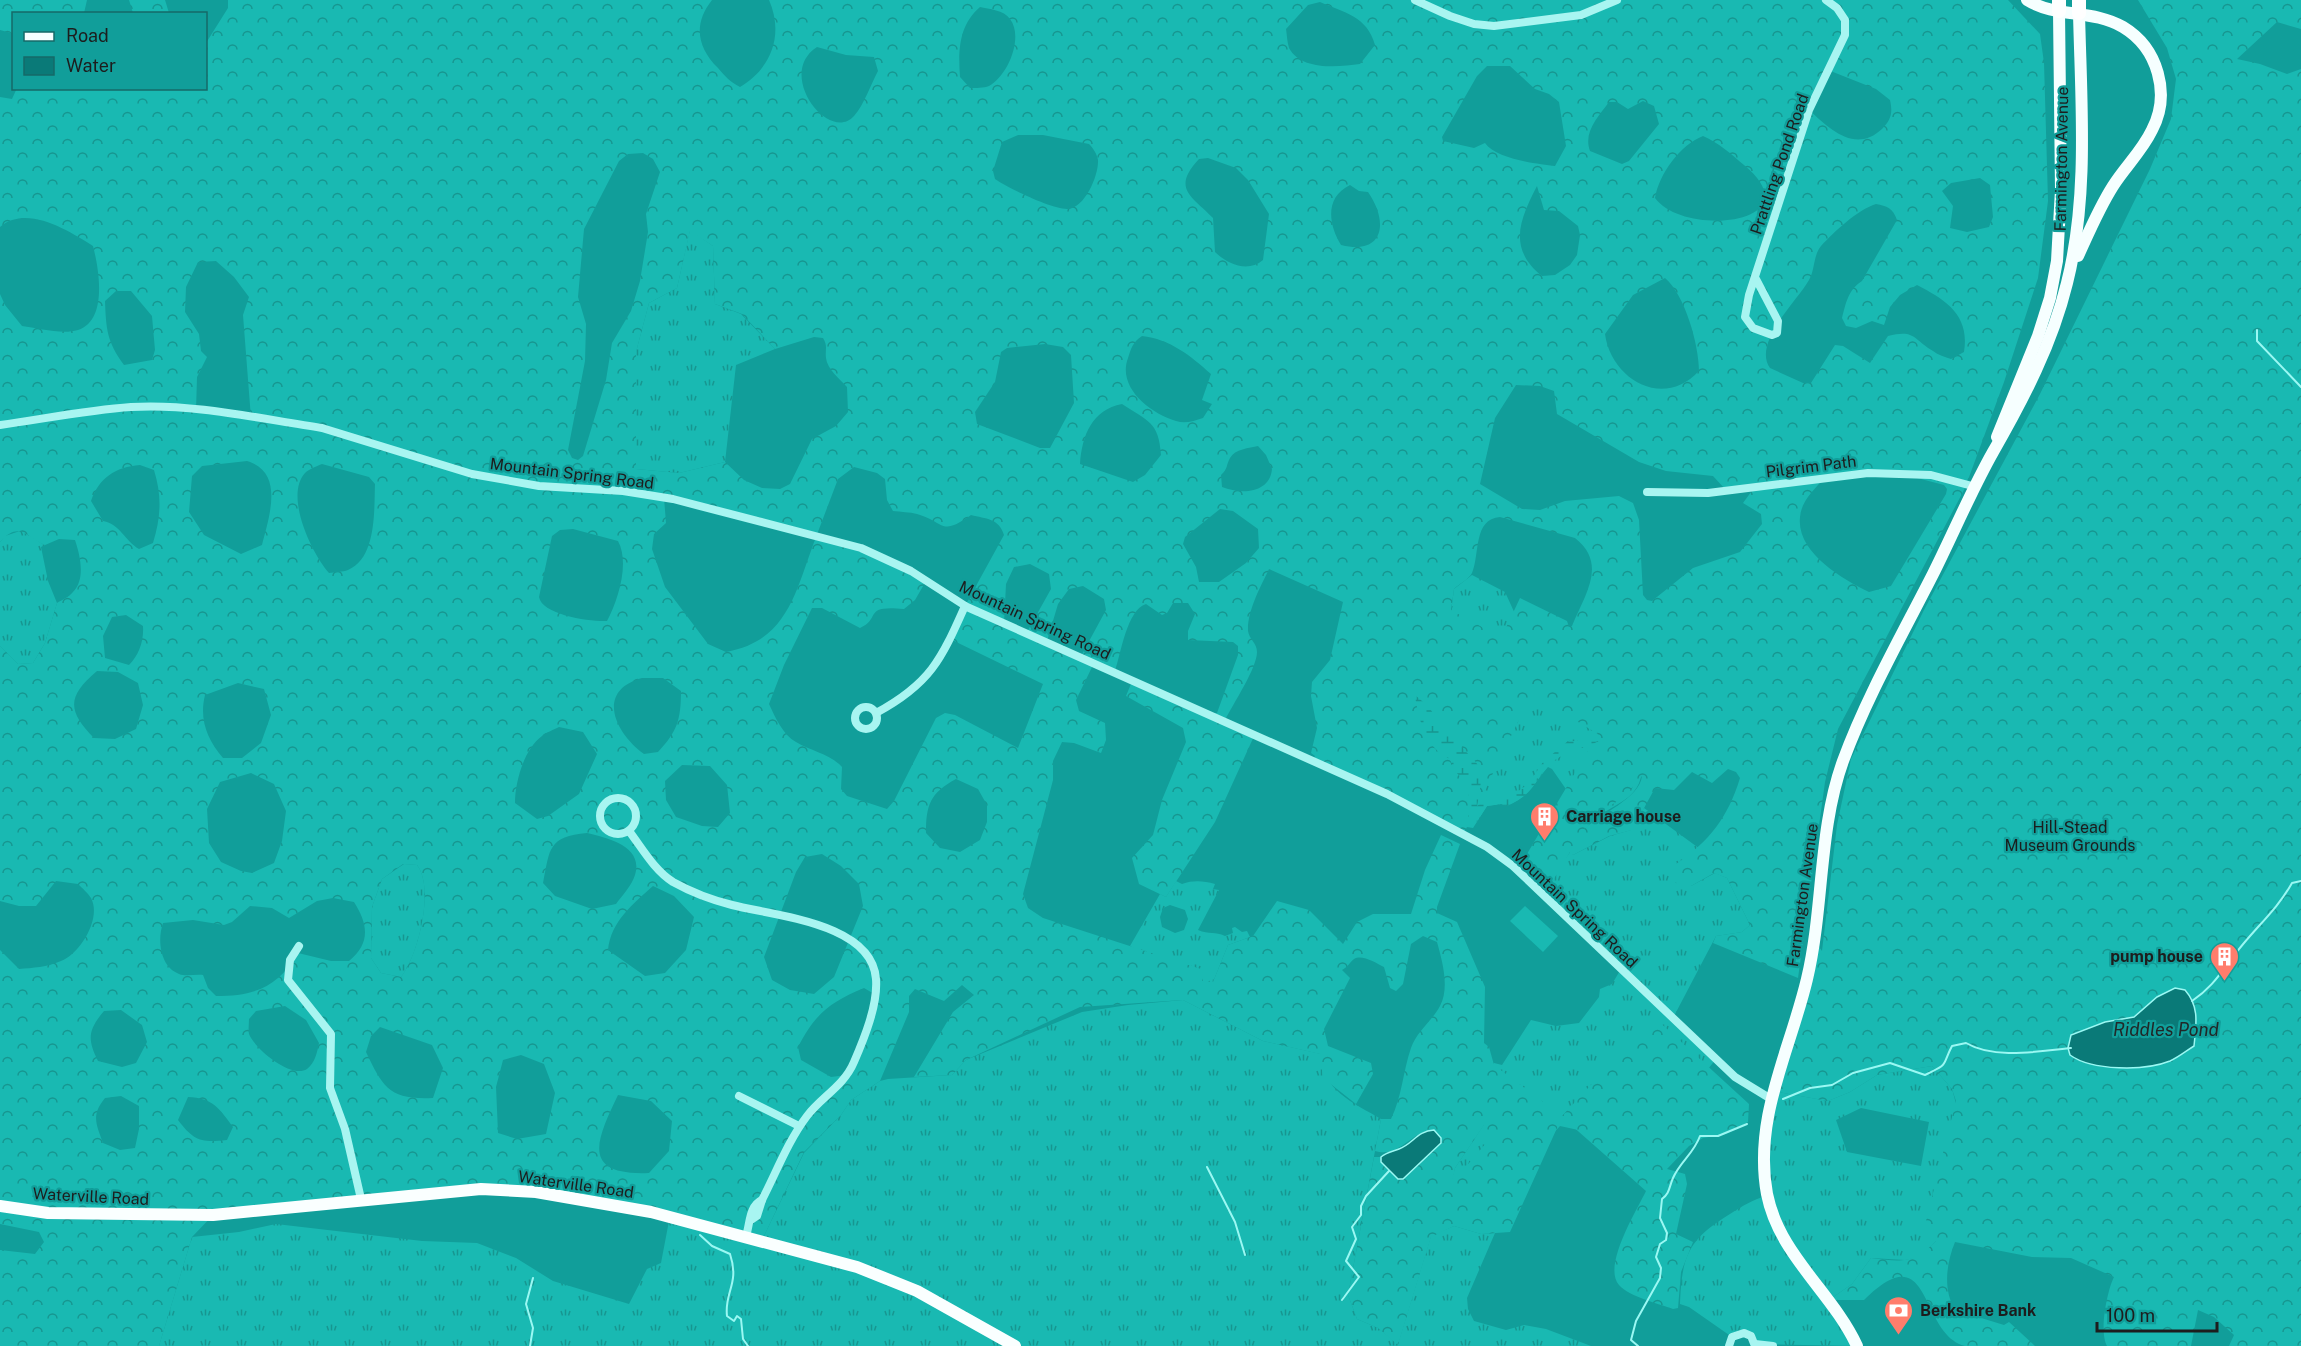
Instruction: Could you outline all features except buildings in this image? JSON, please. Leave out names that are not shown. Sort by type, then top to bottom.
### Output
[{"type":"highway","name":"Waterville Road","points":[[0,1206],[48,1213],[213,1215],[481,1189],[536,1192],[651,1212],[857,1268],[946,1306],[1015,1346]]},
{"type":"main road","points":[[2027,0],[2046,9],[2059,6],[2079,6],[2122,27],[2144,46],[2158,71],[2161,100],[2152,130],[2106,199],[2067,285]]},
{"type":"main road","name":"Farmington Avenue","points":[[1993,452],[2002,419],[2038,336],[2050,298],[2057,261],[2061,190],[2059,6]]},
{"type":"main road","name":"Farmington Avenue","points":[[1857,1346],[1847,1324],[1790,1251],[1772,1215],[1763,1154],[1765,1125],[1811,962],[1833,800],[1840,767],[1856,727],[2043,356],[2067,285],[2080,199],[2079,6]]},
{"type":"street","points":[[1415,0],[1458,19],[1494,26],[1581,15],[1617,0]]},
{"type":"street","name":"Prattling Pond Road","points":[[1756,279],[1778,321],[1778,333],[1772,335],[1753,328],[1745,317],[1749,295],[1809,110],[1845,35],[1845,20],[1837,8],[1826,0]]},
{"type":"street","name":"Mountain Spring Road","points":[[0,425],[132,407],[201,411],[322,428],[472,474],[539,486],[623,491],[673,500],[861,548],[911,572],[965,606],[1387,794],[1487,848],[1512,866],[1735,1077],[1771,1099]]},
{"type":"street","name":"Pilgrim Path","points":[[1647,492],[1708,493],[1868,473],[1931,475],[1976,487]]},
{"type":"street","points":[[876,713],[898,701],[934,668],[965,606]]},
{"type":"street","points":[[620,797],[633,805],[636,818],[629,831],[615,834],[603,827],[599,813],[606,801],[620,797]]},
{"type":"street","points":[[629,831],[656,867],[670,880],[688,890],[730,904],[821,926],[851,939],[869,958],[874,968],[876,994],[854,1064],[839,1086],[809,1113],[800,1126],[762,1200],[757,1216],[751,1220],[746,1236]]},
{"type":"street","points":[[299,946],[290,960],[288,982],[331,1034],[330,1088],[345,1129],[361,1199]]},
{"type":"street","points":[[739,1096],[800,1126]]},
{"type":"street","points":[[1729,1346],[1732,1337],[1739,1333],[1751,1336],[1755,1345],[1773,1346]]},
{"type":"green space","points":[[0,0],[87,0],[84,12],[12,12],[12,35],[0,30]]},
{"type":"green space","points":[[129,0],[165,0],[169,12],[133,12]]},
{"type":"green space","points":[[228,0],[712,0],[702,18],[700,35],[702,44],[711,60],[728,79],[740,87],[760,70],[772,49],[775,25],[769,0],[2008,0],[2040,34],[2044,63],[2048,201],[2038,278],[2004,382],[1965,488],[1838,729],[1825,782],[1798,978],[1713,943],[1716,936],[1742,932],[1750,925],[1727,878],[1714,873],[1691,886],[1676,883],[1673,878],[1676,864],[1708,837],[1730,805],[1740,778],[1736,772],[1728,769],[1712,783],[1692,772],[1674,790],[1655,788],[1632,830],[1609,836],[1573,855],[1570,852],[1549,887],[1521,864],[1598,734],[1537,697],[1531,702],[1528,701],[1465,831],[1461,834],[1313,761],[1315,756],[1311,753],[1317,728],[1311,696],[1312,682],[1330,660],[1343,602],[1269,569],[1255,599],[1248,623],[1249,634],[1257,649],[1256,659],[1225,720],[1255,734],[1215,822],[1166,897],[1139,884],[1132,858],[1153,835],[1162,800],[1186,742],[1183,728],[1126,696],[1133,679],[1209,713],[1217,713],[1238,655],[1238,646],[1233,642],[1188,640],[1188,631],[1195,614],[1188,603],[1173,603],[1167,613],[1162,615],[1146,604],[1139,608],[1129,623],[1115,671],[1094,663],[1076,700],[1079,711],[1105,723],[1106,740],[1101,753],[1074,743],[1062,742],[1053,761],[1053,780],[1023,894],[1028,908],[1043,918],[1201,969],[1203,981],[1213,982],[1228,945],[1253,936],[1277,901],[1309,910],[1343,944],[1357,922],[1373,914],[1411,914],[1425,870],[1441,835],[1460,844],[1437,907],[1437,913],[1457,922],[1485,987],[1484,1043],[1489,1047],[1494,1065],[1562,1116],[1654,1017],[1749,1104],[1748,1122],[1726,1134],[1703,1138],[1689,1146],[1667,1169],[1685,1174],[1687,1184],[1676,1234],[1693,1242],[1681,1272],[1678,1308],[1673,1309],[1644,1299],[1619,1285],[1615,1276],[1618,1252],[1646,1191],[1562,1117],[1510,1232],[1481,1234],[1454,1226],[1431,1237],[1398,1345],[1378,1328],[1357,1319],[1348,1295],[1374,1157],[1381,1157],[1380,1161],[1403,1179],[1442,1142],[1431,1130],[1391,1151],[1375,1151],[1381,1119],[1391,1119],[1395,1111],[1408,1057],[1414,1042],[1443,999],[1445,983],[1437,942],[1423,936],[1411,944],[1403,984],[1396,991],[1390,988],[1384,967],[1369,960],[1354,959],[1342,970],[1350,978],[1324,1029],[1328,1046],[1371,1063],[1373,1074],[1356,1104],[1323,1078],[1320,1054],[1263,1041],[1183,1000],[1080,1007],[966,1060],[952,1075],[914,1077],[953,1012],[974,995],[962,985],[944,1001],[915,989],[909,996],[909,1012],[880,1081],[851,1100],[841,1115],[804,1152],[764,1236],[650,1212],[481,1189],[213,1215],[192,1237],[159,1346],[0,1346],[0,1250],[35,1254],[44,1242],[39,1232],[0,1224],[0,950],[19,969],[35,968],[61,961],[82,943],[91,925],[94,906],[90,896],[78,884],[56,881],[36,906],[19,906],[0,901],[0,646],[18,664],[33,663],[45,643],[57,603],[70,595],[77,587],[81,567],[75,540],[59,539],[45,545],[19,531],[7,535],[0,542],[0,294],[5,305],[22,326],[65,332],[78,330],[88,324],[94,316],[98,305],[99,280],[93,246],[72,233],[48,222],[23,218],[0,227],[0,97],[12,99],[16,90],[207,90],[207,41],[228,8]],"holes":[[[1320,2],[1361,22],[1367,28],[1375,45],[1360,64],[1321,66],[1302,61],[1295,55],[1289,48],[1286,29],[1308,5]],[[980,7],[996,10],[1010,19],[1015,36],[1012,56],[1002,74],[989,86],[970,88],[960,77],[961,39],[968,22]],[[817,47],[846,55],[874,57],[878,71],[854,116],[844,122],[832,121],[820,114],[810,102],[804,88],[802,73],[806,59]],[[1487,66],[1510,66],[1535,89],[1549,94],[1559,102],[1566,146],[1555,166],[1507,157],[1485,143],[1474,148],[1443,141],[1442,137],[1477,76]],[[1828,70],[1876,89],[1890,100],[1890,116],[1882,129],[1872,136],[1853,139],[1834,131],[1809,110]],[[1643,101],[1654,106],[1659,124],[1629,161],[1622,164],[1590,151],[1588,144],[1590,131],[1609,102],[1617,102],[1628,109]],[[1018,135],[1043,135],[1089,144],[1098,160],[1090,190],[1080,203],[1068,209],[1020,193],[995,179],[993,171],[1002,142]],[[1703,136],[1720,145],[1744,165],[1762,185],[1764,201],[1755,212],[1737,219],[1715,221],[1691,218],[1670,210],[1655,198],[1661,179],[1679,153],[1694,140]],[[643,153],[653,159],[660,172],[646,214],[648,232],[640,281],[631,311],[612,343],[606,380],[583,456],[578,460],[572,458],[568,450],[585,361],[586,324],[578,297],[584,229],[619,161],[628,154]],[[1208,158],[1236,168],[1248,180],[1269,214],[1263,260],[1251,266],[1244,266],[1225,260],[1215,252],[1213,218],[1192,198],[1186,185],[1186,178],[1199,159]],[[1980,178],[1990,185],[1993,217],[1989,227],[1967,232],[1950,228],[1953,206],[1942,191],[1951,183]],[[1350,185],[1359,191],[1368,192],[1379,214],[1378,234],[1374,241],[1366,246],[1341,245],[1333,228],[1331,212],[1336,196]],[[1537,186],[1544,210],[1559,211],[1578,226],[1580,235],[1577,255],[1570,265],[1555,275],[1542,276],[1524,255],[1520,233],[1526,210]],[[1876,204],[1889,208],[1897,220],[1862,281],[1848,297],[1842,318],[1846,326],[1856,328],[1872,321],[1884,325],[1890,307],[1900,295],[1917,285],[1954,310],[1963,328],[1964,352],[1951,359],[1935,352],[1913,336],[1897,334],[1888,336],[1870,363],[1843,346],[1835,345],[1811,383],[1803,383],[1770,368],[1766,358],[1772,334],[1809,280],[1818,250],[1854,216]],[[690,231],[713,246],[715,304],[742,314],[775,349],[814,337],[823,338],[829,366],[847,387],[848,412],[836,426],[812,439],[790,484],[780,489],[762,488],[744,480],[725,462],[679,473],[636,469],[636,352],[649,303],[677,288]],[[216,261],[234,277],[249,297],[243,315],[251,418],[196,410],[197,377],[207,357],[201,351],[199,334],[185,312],[186,287],[198,262]],[[1665,278],[1679,296],[1690,321],[1699,371],[1685,382],[1670,388],[1655,388],[1641,384],[1628,376],[1617,364],[1609,350],[1605,334],[1633,295]],[[116,291],[131,291],[152,316],[155,350],[152,360],[124,365],[111,342],[105,301]],[[1142,336],[1162,341],[1188,355],[1211,374],[1202,400],[1212,404],[1203,418],[1179,422],[1166,417],[1146,405],[1131,389],[1126,369],[1131,348]],[[1045,344],[1063,347],[1071,355],[1074,403],[1050,448],[1040,448],[977,424],[975,412],[995,382],[1001,352],[1007,348]],[[1516,385],[1540,386],[1554,391],[1557,414],[1639,462],[1666,471],[1713,476],[1726,490],[1754,488],[1743,503],[1761,514],[1762,524],[1740,552],[1693,568],[1652,601],[1647,600],[1643,595],[1639,520],[1633,503],[1619,496],[1565,501],[1540,510],[1522,509],[1480,484],[1495,418]],[[1122,404],[1145,419],[1155,429],[1161,455],[1145,475],[1133,482],[1080,464],[1083,443],[1090,425],[1103,412]],[[1258,446],[1266,455],[1272,469],[1270,477],[1266,483],[1254,490],[1238,491],[1222,487],[1221,475],[1230,458],[1247,448]],[[247,461],[259,467],[266,475],[271,497],[262,545],[241,554],[204,535],[189,512],[192,476],[202,466]],[[322,464],[369,477],[375,484],[374,519],[369,544],[357,564],[341,572],[329,573],[322,564],[308,539],[299,510],[299,483],[305,473]],[[140,465],[154,470],[160,506],[153,543],[139,549],[118,529],[103,521],[91,501],[94,493],[109,475],[131,466]],[[854,467],[877,473],[885,479],[887,500],[893,511],[917,514],[943,526],[961,522],[971,515],[991,520],[999,525],[1004,535],[965,606],[950,639],[1043,684],[1018,748],[955,715],[945,713],[936,718],[894,801],[887,809],[847,796],[841,789],[842,767],[832,759],[791,739],[780,725],[769,704],[784,665],[812,608],[822,608],[860,628],[877,611],[891,608],[904,609],[915,600],[926,581],[861,548],[816,537],[838,479]],[[1898,473],[1944,485],[1947,489],[1891,586],[1869,592],[1834,572],[1813,553],[1805,542],[1801,530],[1801,511],[1809,496],[1824,478]],[[664,498],[816,537],[787,610],[764,637],[747,646],[726,652],[708,644],[665,587],[652,549],[654,534],[666,523]],[[1220,509],[1233,511],[1258,529],[1259,548],[1246,563],[1219,582],[1199,582],[1196,567],[1183,544],[1185,537]],[[1500,517],[1575,538],[1585,548],[1592,569],[1591,580],[1572,626],[1569,627],[1567,621],[1520,598],[1505,630],[1491,632],[1451,610],[1454,589],[1472,573],[1479,539],[1485,524],[1491,519]],[[573,529],[618,541],[623,570],[615,603],[607,621],[568,616],[542,603],[539,597],[552,536],[560,530]],[[1030,564],[1049,574],[1051,589],[1027,632],[1004,623],[1006,584],[1014,567]],[[1083,586],[1104,599],[1106,610],[1081,656],[1047,641],[1058,604],[1069,589]],[[126,615],[143,626],[142,642],[129,665],[105,658],[103,636],[112,617]],[[97,671],[118,672],[138,683],[143,705],[136,729],[115,739],[94,738],[75,712],[76,696],[80,688]],[[642,678],[663,678],[681,691],[677,725],[658,752],[644,754],[625,735],[614,713],[614,702],[618,692],[627,684]],[[238,683],[264,689],[271,715],[261,743],[242,758],[223,758],[213,744],[204,720],[205,695]],[[559,727],[583,732],[597,754],[579,794],[548,816],[537,819],[515,803],[519,776],[530,749],[544,735]],[[682,765],[710,766],[727,785],[730,813],[718,827],[702,826],[676,817],[666,800],[665,781]],[[251,773],[274,784],[286,811],[282,841],[274,863],[252,873],[221,862],[209,843],[207,809],[220,782]],[[1642,776],[1640,784],[1627,798],[1584,829],[1591,818],[1624,797]],[[956,779],[978,789],[987,805],[987,822],[980,840],[960,852],[940,848],[926,833],[931,801],[940,789]],[[587,833],[613,841],[629,850],[634,857],[635,875],[616,904],[592,909],[555,896],[543,883],[547,861],[553,846],[565,838]],[[822,854],[841,866],[859,884],[863,906],[834,977],[814,994],[790,990],[772,980],[764,957],[796,872],[805,857]],[[403,864],[417,865],[422,876],[424,905],[413,954],[401,977],[381,973],[371,958],[372,907],[382,879]],[[653,886],[674,896],[694,917],[686,950],[665,973],[645,976],[608,950],[613,930]],[[333,898],[354,902],[362,918],[364,940],[349,961],[331,961],[298,953],[274,982],[254,991],[230,996],[216,996],[208,988],[203,975],[182,975],[168,965],[160,945],[163,923],[193,920],[224,925],[232,922],[250,906],[272,908],[289,918],[317,901]],[[864,988],[876,995],[847,1075],[831,1077],[801,1060],[798,1047],[811,1026],[825,1010],[842,998]],[[285,1006],[306,1020],[319,1043],[310,1067],[300,1071],[292,1070],[274,1061],[258,1047],[249,1034],[249,1019],[256,1011]],[[121,1010],[142,1025],[147,1042],[136,1063],[122,1067],[98,1061],[91,1041],[95,1024],[104,1011]],[[380,1027],[432,1045],[443,1068],[433,1098],[407,1097],[397,1094],[383,1083],[366,1052],[371,1036]],[[521,1055],[544,1064],[555,1093],[546,1134],[517,1139],[498,1133],[496,1087],[503,1060]],[[618,1095],[651,1101],[672,1121],[669,1151],[649,1173],[627,1172],[612,1168],[603,1161],[599,1152],[604,1126]],[[121,1096],[139,1106],[139,1129],[135,1148],[120,1150],[103,1143],[96,1115],[105,1098]],[[188,1097],[204,1099],[215,1105],[233,1127],[227,1140],[204,1141],[194,1136],[178,1120]],[[1484,1125],[1492,1136],[1452,1183],[1455,1168]]]},
{"type":"green space","name":"Hill-Stead Museum Grounds","points":[[2138,0],[2301,0],[2301,29],[2277,22],[2237,59],[2260,64],[2287,74],[2301,69],[2301,1346],[2229,1346],[2234,1335],[2214,1317],[2198,1310],[2191,1346],[2107,1346],[2104,1331],[2105,1312],[2114,1277],[2071,1258],[2032,1257],[1955,1242],[1950,1259],[1947,1285],[1955,1310],[2004,1325],[2009,1322],[2035,1346],[1965,1346],[1950,1338],[1939,1324],[1923,1293],[1914,1282],[1902,1277],[1886,1282],[1864,1300],[1829,1300],[1852,1284],[1871,1258],[1906,1260],[1914,1258],[1936,1241],[1922,1237],[1956,1101],[1952,1089],[1932,1066],[1877,1075],[1850,1092],[1828,1101],[1773,1091],[1814,940],[1822,951],[1837,825],[1851,759],[1924,610],[2040,394],[2150,169],[2171,119],[2176,79],[2167,48]]},
{"type":"green space","points":[[690,230],[713,246],[715,304],[741,314],[775,349],[736,365],[725,462],[679,473],[636,469],[636,352],[649,303],[677,288]]},
{"type":"green space","points":[[20,531],[45,545],[41,547],[48,581],[57,603],[45,643],[33,663],[18,664],[0,646],[0,542],[5,536]]},
{"type":"green space","points":[[1472,575],[1505,592],[1516,616],[1553,633],[1749,581],[1752,598],[1642,768],[1641,779],[1637,787],[1626,799],[1594,820],[1569,849],[1568,792],[1552,769],[1548,767],[1521,798],[1507,806],[1501,804],[1487,806],[1473,828],[1467,827],[1451,612],[1454,589]]},
{"type":"green space","points":[[1415,695],[1429,707],[1445,732],[1453,727],[1458,740],[1479,767],[1481,775],[1477,806],[1488,798],[1511,797],[1529,783],[1543,762],[1568,741],[1599,741],[1555,760],[1525,796],[1507,806],[1501,804],[1487,806],[1476,823],[1471,825],[1468,820],[1469,786],[1453,769],[1450,759],[1435,749],[1425,733],[1418,714]]},
{"type":"green space","points":[[1644,808],[1700,849],[1676,864],[1691,886],[1715,873],[1727,878],[1750,925],[1742,932],[1716,936],[1673,1018],[1716,1059],[1647,1145],[1560,1126],[1546,1141],[1450,1187],[1455,1168],[1487,1120],[1471,1109],[1474,1093],[1494,1063],[1502,1065],[1531,1020],[1556,1026],[1579,1023],[1599,997],[1600,989],[1612,984],[1621,969],[1546,898],[1546,885],[1571,851],[1573,855],[1610,836],[1631,830]]},
{"type":"green space","points":[[404,864],[417,865],[422,876],[424,905],[413,954],[401,977],[381,973],[371,958],[372,907],[382,879]]},
{"type":"green space","points":[[1176,881],[1182,884],[1198,881],[1215,884],[1213,889],[1219,890],[1198,930],[1225,936],[1233,933],[1232,928],[1235,927],[1242,932],[1247,931],[1250,937],[1228,945],[1213,982],[1203,982],[1130,946],[1160,894],[1166,897]],"holes":[[[1170,905],[1185,910],[1188,919],[1184,930],[1175,933],[1162,927],[1160,917],[1163,908]]]},
{"type":"green space","points":[[1525,906],[1558,936],[1543,952],[1510,921]]},
{"type":"green space","points":[[1183,1000],[1263,1041],[1321,1054],[1322,1066],[1333,1086],[1350,1101],[1381,1119],[1348,1295],[1357,1319],[1378,1328],[1398,1344],[1431,1236],[1454,1226],[1481,1234],[1495,1233],[1467,1298],[1468,1309],[1474,1321],[1506,1330],[1524,1325],[1546,1329],[1591,1346],[159,1346],[192,1237],[239,1232],[276,1224],[422,1241],[477,1243],[516,1258],[553,1281],[629,1304],[647,1269],[661,1263],[669,1221],[764,1236],[804,1153],[841,1115],[851,1100],[880,1081],[952,1075],[966,1060],[1082,1012]]},
{"type":"green space","points":[[1932,1066],[1952,1089],[1958,1111],[1943,1214],[1936,1241],[1920,1257],[1905,1260],[1871,1258],[1852,1284],[1829,1300],[1857,1346],[1755,1344],[1751,1337],[1732,1337],[1689,1307],[1680,1304],[1686,1261],[1696,1241],[1730,1214],[1767,1196],[1773,1091],[1828,1101],[1850,1092],[1877,1075]],"holes":[[[1861,1108],[1929,1122],[1921,1166],[1847,1152],[1836,1120]]]},
{"type":"water","name":"Riddles Pond","points":[[2175,988],[2185,990],[2190,996],[2196,1016],[2194,1046],[2179,1056],[2170,1061],[2147,1067],[2119,1068],[2091,1064],[2070,1055],[2068,1048],[2071,1035],[2105,1022],[2134,1017],[2157,997]]},
{"type":"water","points":[[1434,1130],[1441,1138],[1441,1143],[1403,1179],[1398,1179],[1381,1162],[1383,1155],[1404,1147],[1423,1133]]},
{"type":"waterway","points":[[2257,330],[2257,341],[2301,387]]},
{"type":"waterway","points":[[2192,1001],[2216,979],[2292,883],[2301,881]]},
{"type":"waterway","points":[[1783,1099],[1810,1088],[1832,1085],[1853,1073],[1890,1063],[1925,1075],[1944,1064],[1952,1046],[1966,1043],[2004,1053],[2071,1048]]},
{"type":"waterway","points":[[1638,1346],[1631,1340],[1636,1321],[1660,1278],[1661,1268],[1656,1257],[1660,1244],[1666,1240],[1667,1233],[1660,1218],[1662,1199],[1668,1192],[1676,1172],[1700,1136],[1718,1136],[1747,1124]]},
{"type":"waterway","points":[[1207,1167],[1235,1222],[1245,1255]]},
{"type":"waterway","points":[[1342,1300],[1359,1277],[1346,1261],[1356,1239],[1352,1227],[1361,1215],[1361,1206],[1366,1196],[1389,1171]]},
{"type":"waterway","points":[[700,1235],[712,1246],[730,1254],[733,1264],[733,1280],[727,1316],[734,1321],[737,1316],[741,1319],[743,1339],[748,1346]]},
{"type":"waterway","points":[[530,1346],[533,1328],[526,1304],[533,1278]]},
{"type":"place","name":"Carriage house","points":[[1545,842]]},
{"type":"place","name":"pump house","points":[[2224,982]]},
{"type":"place","name":"Berkshire Bank","points":[[1899,1336]]}]
